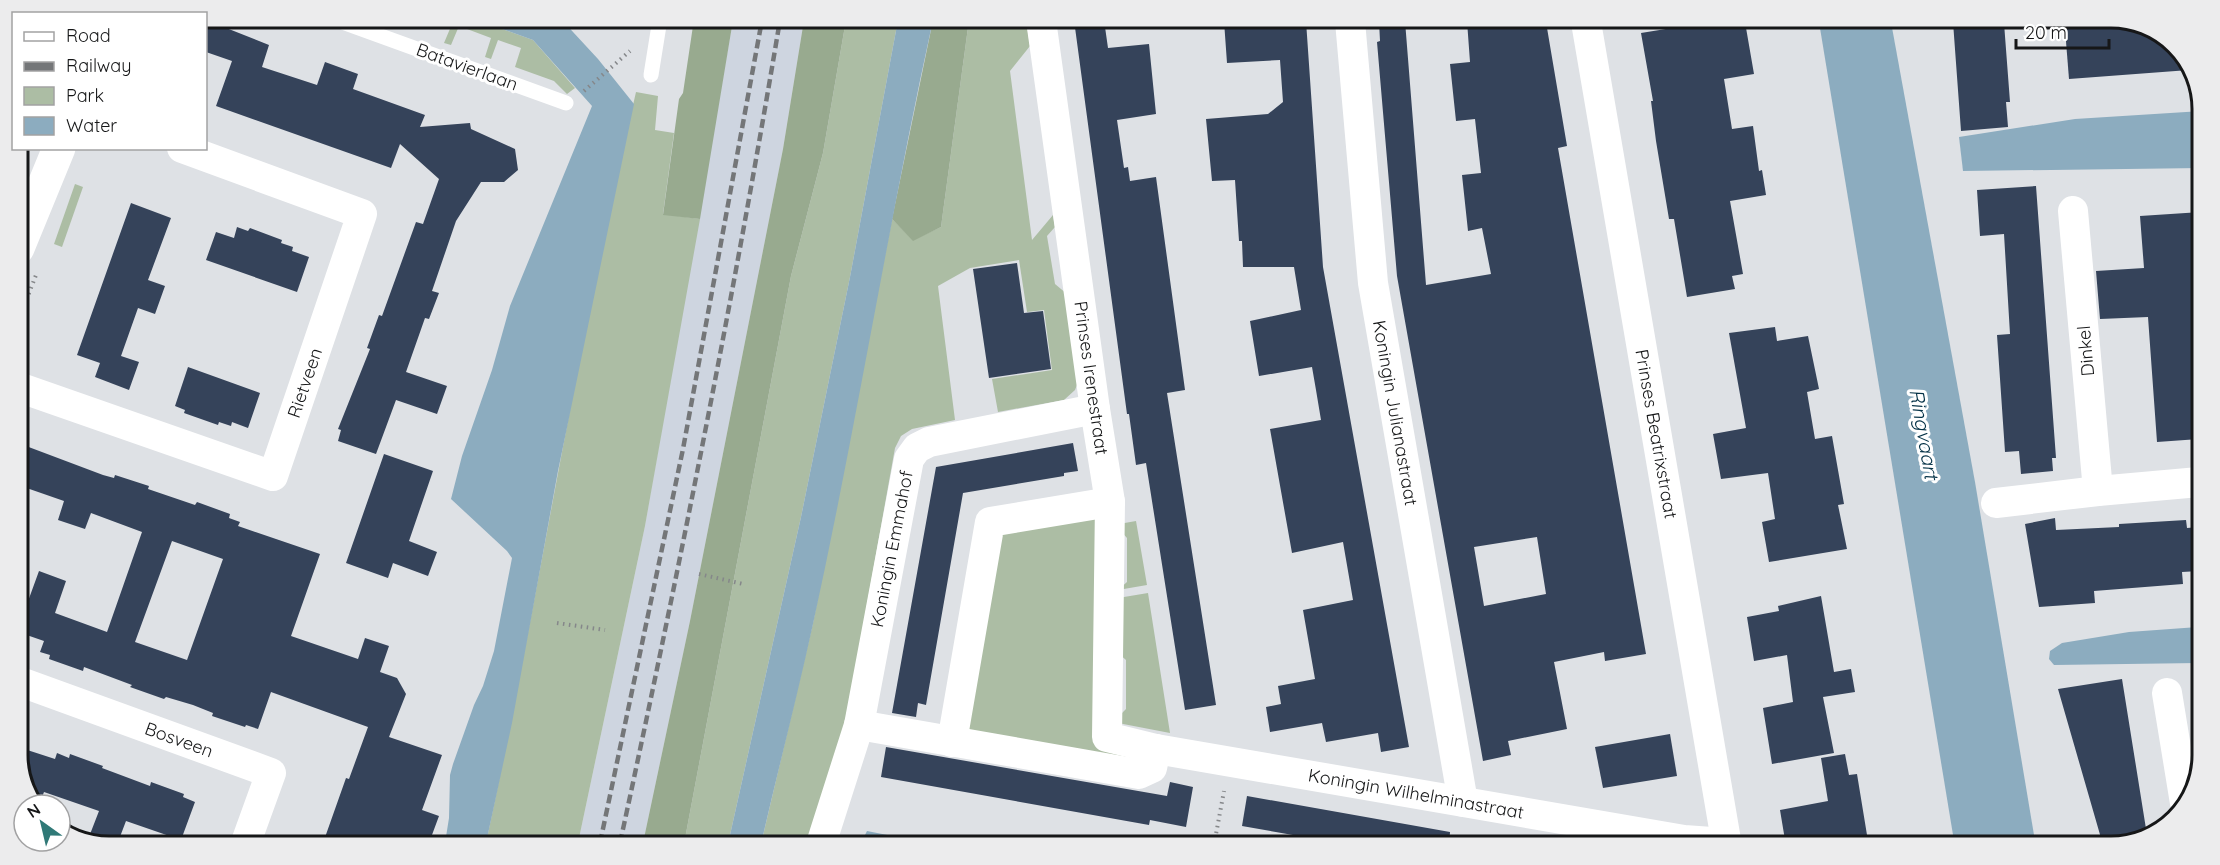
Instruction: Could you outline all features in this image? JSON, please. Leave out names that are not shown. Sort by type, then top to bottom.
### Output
[{"type":"street","name":"Prinses Irenestraat","points":[[1042,28],[1110,502],[1107,737]]},
{"type":"street","name":"Koningin Julianastraat","points":[[1351,28],[1372,283],[1462,802]]},
{"type":"street","name":"Prinses Beatrixstraat","points":[[1587,28],[1726,836]]},
{"type":"street","points":[[29,221],[58,150]]},
{"type":"street","name":"Rietveen","points":[[29,391],[273,476],[362,214],[187,150]]},
{"type":"street","name":"Dinkel","points":[[2073,211],[2098,490]]},
{"type":"street","name":"Koningin Emmahof","points":[[824,836],[859,725],[909,459],[917,448],[929,442],[1095,409]]},
{"type":"street","points":[[1996,503],[2098,490],[2192,483]]},
{"type":"street","points":[[952,742],[990,522],[1110,502]]},
{"type":"street","name":"Bosveen","points":[[29,685],[271,773],[248,836]]},
{"type":"street","points":[[2167,693],[2183,791]]},
{"type":"street","points":[[859,725],[1139,774],[1152,768],[1156,749]]},
{"type":"street","name":"Koningin Wilhelminastraat","points":[[1107,737],[1156,749],[1661,836]]},
{"type":"lane","name":"Batavierlaan","points":[[361,28],[571,99]]},
{"type":"lane","points":[[651,75],[659,28]]},
{"type":"path","points":[[571,99],[609,69]]},
{"type":"path","points":[[699,574],[743,584]]},
{"type":"path","points":[[557,623],[605,630]]},
{"type":"path","points":[[1216,836],[1229,761]]},
{"type":"shaded area","points":[[732,28],[803,28],[783,149],[690,621],[644,836],[579,836],[645,526]]},
{"type":"green space","points":[[450,28],[458,28],[451,45],[444,43]]},
{"type":"green space","points":[[464,28],[499,28],[533,40],[575,88],[567,94],[554,81],[515,67],[521,48],[498,40],[491,59],[485,57],[491,38]]},
{"type":"green space","points":[[693,28],[732,28],[700,219],[663,215],[679,99],[683,93]]},
{"type":"green space","points":[[803,28],[845,28],[823,153],[791,276],[686,836],[644,836],[690,621],[783,149]]},
{"type":"green space","points":[[845,28],[897,28],[850,277],[801,517],[730,836],[686,836],[791,276],[823,153]]},
{"type":"green space","points":[[931,28],[968,28],[941,227],[913,241],[892,219]]},
{"type":"green space","points":[[968,28],[1027,28],[1030,46],[1010,71],[1032,240],[1053,215],[1055,227],[1047,236],[1055,284],[1067,294],[1080,377],[1075,390],[1064,400],[998,412],[992,379],[1052,370],[1044,310],[1027,312],[1019,260],[970,268],[938,286],[955,420],[912,429],[901,436],[895,448],[840,755],[814,836],[763,836],[813,623],[892,219],[913,240],[941,227]]},
{"type":"green space","points":[[636,92],[658,96],[655,130],[674,133],[663,214],[700,219],[645,526],[579,836],[487,836],[577,373]]},
{"type":"green space","points":[[75,184],[83,187],[62,247],[54,244]]},
{"type":"green space","points":[[1097,508],[1095,742],[1144,760],[957,736],[994,525]]},
{"type":"green space","points":[[1136,521],[1147,585],[1118,590],[1127,582],[1127,538],[1119,529],[1119,524]]},
{"type":"green space","points":[[1148,593],[1170,733],[1118,723],[1117,718],[1126,709],[1126,660],[1117,652],[1118,598]]},
{"type":"water","points":[[499,28],[569,28],[634,104],[558,471],[512,723],[488,836],[446,836],[450,775],[494,651],[512,558],[451,499],[462,456],[492,370],[510,306],[592,106],[533,40]]},
{"type":"water","points":[[897,28],[931,28],[829,549],[763,836],[730,836],[801,517],[850,277]]},
{"type":"water","name":"Ringvaart","points":[[1820,28],[1892,28],[1975,482],[2034,836],[1953,836]]},
{"type":"water","points":[[2191,112],[2191,168],[1963,171],[1959,137],[2075,119]]},
{"type":"water","points":[[2192,627],[2192,663],[2054,665],[2049,659],[2050,651],[2062,643],[2129,632]]},
{"type":"water","points":[[867,831],[892,836],[864,836]]},
{"type":"building","points":[[207,28],[226,28],[269,45],[262,67],[317,85],[325,62],[358,74],[353,89],[425,115],[420,127],[470,123],[471,129],[515,149],[518,170],[504,182],[481,182],[456,221],[432,291],[439,293],[429,319],[425,318],[406,372],[447,386],[437,414],[396,400],[376,454],[338,441],[341,430],[338,429],[370,349],[367,348],[379,315],[382,316],[416,222],[423,224],[439,179],[400,144],[391,168],[216,106],[232,61],[207,52]]},
{"type":"building","points":[[1075,28],[1105,28],[1108,48],[1149,44],[1156,114],[1117,120],[1124,168],[1128,167],[1130,181],[1156,177],[1185,390],[1167,393],[1216,705],[1185,710],[1146,463],[1136,465],[1129,414],[1127,414]]},
{"type":"building","points":[[1224,28],[1306,28],[1323,267],[1409,747],[1381,752],[1378,733],[1326,742],[1322,723],[1270,732],[1266,707],[1281,704],[1278,686],[1315,679],[1303,610],[1353,600],[1343,542],[1292,553],[1270,429],[1321,420],[1312,367],[1259,376],[1250,321],[1301,310],[1294,267],[1243,267],[1235,180],[1212,181],[1206,119],[1268,114],[1283,102],[1280,60],[1227,63]]},
{"type":"building","points":[[1379,28],[1406,28],[1426,285],[1491,274],[1482,228],[1468,231],[1462,175],[1481,173],[1475,119],[1456,121],[1450,64],[1470,62],[1468,28],[1547,28],[1567,146],[1558,148],[1646,654],[1605,661],[1604,652],[1554,662],[1567,729],[1508,741],[1511,755],[1483,761],[1397,276],[1377,42],[1380,41]],"holes":[[[1537,537],[1546,594],[1484,606],[1474,547]]]},
{"type":"building","points":[[1672,28],[1746,28],[1754,74],[1724,79],[1732,129],[1753,126],[1759,171],[1762,170],[1766,195],[1730,201],[1743,274],[1732,276],[1735,289],[1687,297],[1674,219],[1669,219],[1641,33]]},
{"type":"building","points":[[1953,28],[2004,28],[2010,102],[2006,102],[2008,127],[1961,131]]},
{"type":"building","points":[[2111,28],[2137,33],[2160,45],[2182,71],[2069,79],[2065,29]]},
{"type":"building","points":[[2036,186],[2056,458],[2052,458],[2053,471],[2021,474],[2019,451],[2005,452],[1997,335],[2010,334],[2004,234],[1980,236],[1977,190]]},
{"type":"building","points":[[131,203],[171,218],[148,280],[165,286],[155,314],[138,308],[121,356],[139,362],[129,390],[95,377],[100,363],[77,355]]},
{"type":"building","points":[[2191,213],[2192,440],[2157,442],[2148,317],[2100,319],[2096,271],[2144,268],[2140,216]]},
{"type":"building","points":[[237,227],[248,231],[250,228],[282,240],[281,243],[293,247],[292,251],[309,257],[297,292],[206,260],[216,232],[234,238]]},
{"type":"building","points":[[1017,263],[1024,313],[1043,311],[1051,369],[989,378],[973,269]]},
{"type":"building","points":[[1775,327],[1777,341],[1808,336],[1819,389],[1807,392],[1815,439],[1832,436],[1844,504],[1838,505],[1847,549],[1769,562],[1762,522],[1775,519],[1768,473],[1721,479],[1713,434],[1746,428],[1729,333]]},
{"type":"building","points":[[188,367],[260,393],[248,428],[232,422],[231,426],[219,422],[218,425],[184,413],[185,410],[175,406]]},
{"type":"building","points":[[1073,443],[1078,471],[1064,473],[1064,476],[963,493],[926,705],[918,703],[916,717],[892,713],[936,467]]},
{"type":"building","points":[[29,447],[103,475],[114,478],[115,475],[195,505],[197,502],[230,514],[229,518],[240,522],[238,526],[320,554],[291,636],[358,659],[365,638],[389,646],[380,672],[397,678],[406,694],[389,737],[442,755],[422,810],[439,816],[432,836],[325,836],[346,778],[349,779],[368,727],[271,692],[258,729],[246,725],[245,727],[212,716],[213,713],[193,705],[166,697],[164,699],[130,687],[132,685],[84,667],[83,671],[49,659],[50,655],[40,652],[44,641],[29,636],[29,598],[39,571],[66,581],[55,613],[107,632],[142,532],[91,513],[85,529],[58,520],[64,501],[29,489]],"holes":[[[172,541],[223,559],[187,660],[135,642]]]},
{"type":"building","points":[[384,454],[433,471],[409,541],[437,552],[428,576],[393,563],[388,578],[346,563]]},
{"type":"building","points":[[2055,518],[2056,530],[2119,527],[2119,524],[2186,520],[2187,528],[2192,528],[2192,571],[2182,572],[2183,584],[2094,591],[2095,603],[2039,607],[2025,524]]},
{"type":"building","points":[[1821,596],[1834,672],[1851,669],[1855,692],[1823,697],[1834,753],[1772,764],[1763,708],[1793,702],[1787,655],[1754,661],[1747,617],[1779,611],[1778,606]]},
{"type":"building","points":[[2122,679],[2146,828],[2126,835],[2100,836],[2058,689]]},
{"type":"building","points":[[1670,734],[1677,776],[1603,788],[1595,747]]},
{"type":"building","points":[[886,747],[1167,796],[1170,782],[1193,787],[1186,827],[1150,820],[1149,825],[881,777]]},
{"type":"building","points":[[29,751],[55,759],[57,753],[69,758],[70,754],[150,786],[151,782],[184,794],[183,797],[195,802],[182,836],[169,836],[126,821],[120,836],[109,836],[90,834],[99,811],[72,802],[72,793],[38,793],[33,782]]},
{"type":"building","points":[[1845,754],[1849,775],[1857,774],[1867,835],[1784,836],[1780,810],[1828,801],[1821,758]]},
{"type":"building","points":[[1247,796],[1450,832],[1450,836],[1299,836],[1242,826]]},
{"type":"railway","points":[[601,836],[683,449],[761,28]]},
{"type":"railway","points":[[621,836],[705,433],[779,28]]}]
